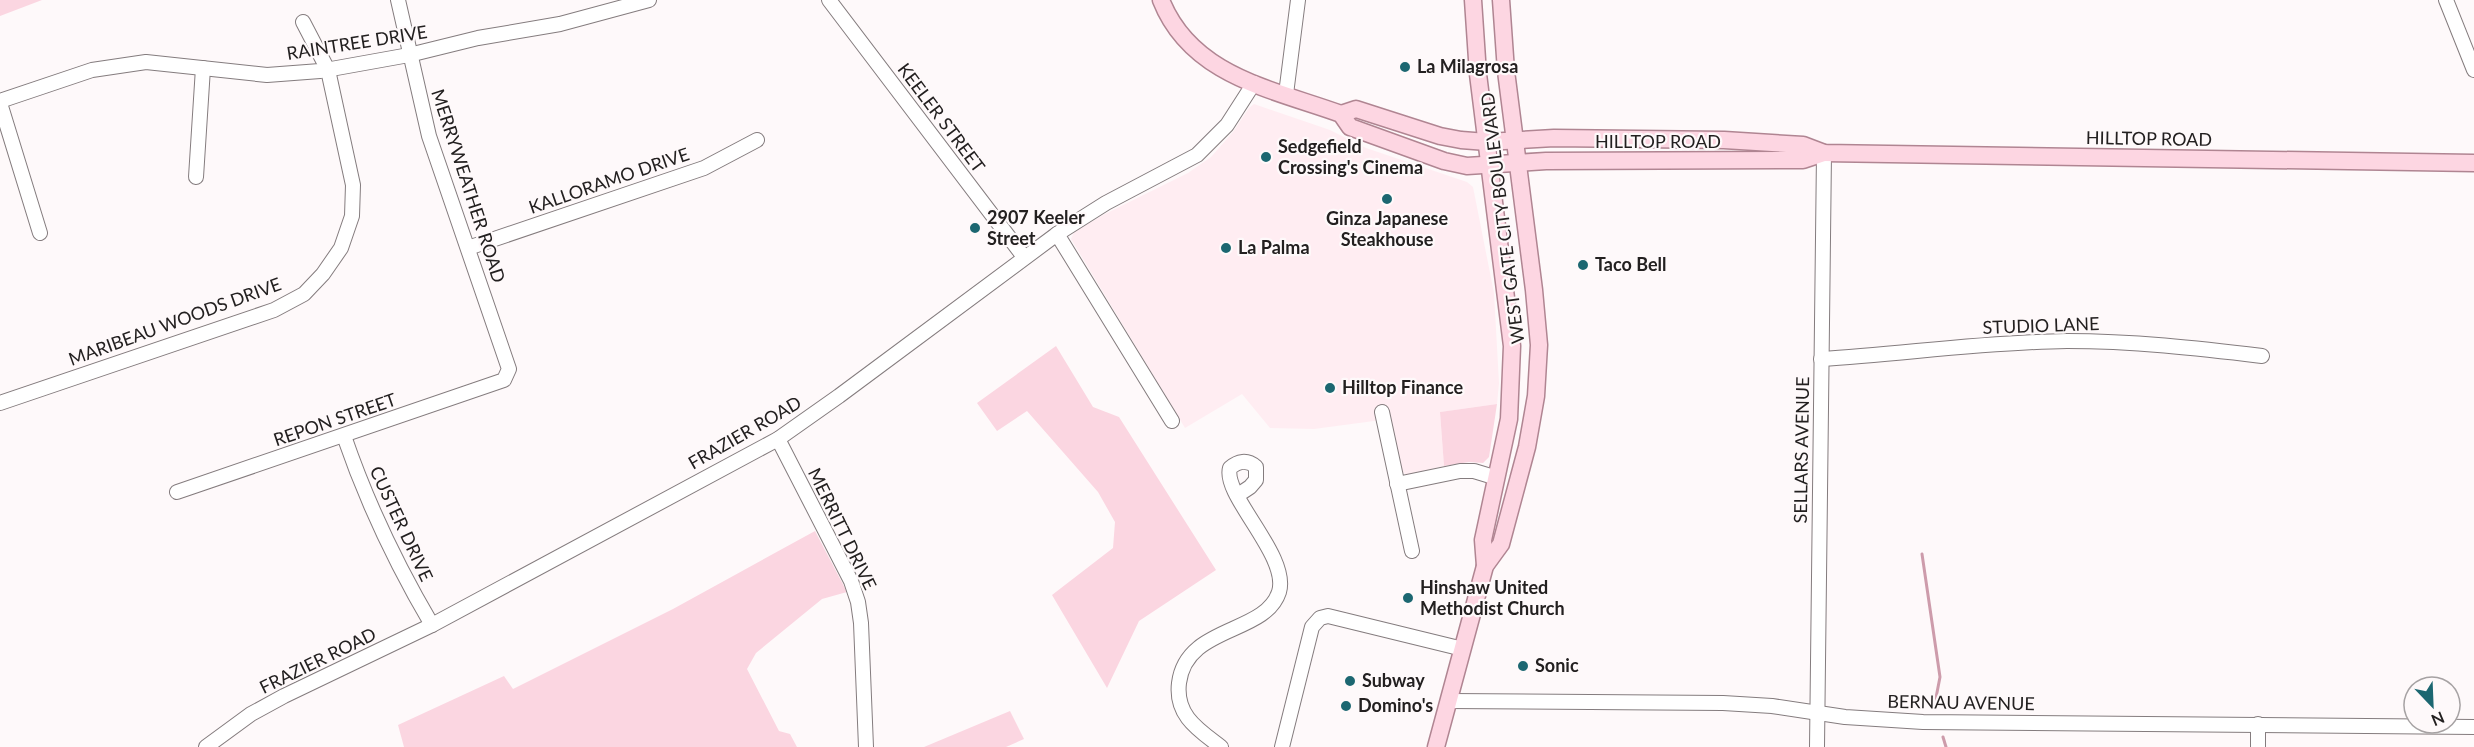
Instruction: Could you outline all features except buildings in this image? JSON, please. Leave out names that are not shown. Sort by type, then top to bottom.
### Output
[{"type":"main road","points":[[1161,0],[1178,31],[1199,55],[1222,70],[1341,114]]},
{"type":"main road","name":"WEST GATE CITY BOULEVARD","points":[[1436,747],[1485,566],[1483,540],[1509,419],[1512,346],[1478,74],[1473,0]]},
{"type":"main road","name":"WEST GATE CITY BOULEVARD","points":[[1485,566],[1501,544],[1527,447],[1536,396],[1538,319],[1506,71],[1501,0]]},
{"type":"main road","name":"HILLTOP ROAD","points":[[1824,153],[1803,145],[1724,140],[1554,138],[1487,142],[1450,139],[1356,109],[1341,114],[1350,127],[1443,161],[1467,166],[1518,163],[1803,160],[1824,153],[2474,163]]},
{"type":"street","name":"MERRYWEATHER ROAD","points":[[398,0],[429,136],[509,369],[504,380]]},
{"type":"street","name":"RAINTREE DRIVE","points":[[0,102],[92,70],[146,62],[267,75],[328,70],[410,56],[478,38],[560,24],[649,0]]},
{"type":"street","name":"KEELER STREET","points":[[829,0],[1024,257]]},
{"type":"street","points":[[1286,94],[1298,0]]},
{"type":"street","points":[[2446,0],[2474,70]]},
{"type":"street","name":"MARIBEAU WOODS DRIVE","points":[[0,403],[274,310],[304,294],[323,274],[340,248],[352,216],[353,185],[328,70],[303,22]]},
{"type":"street","points":[[195,177],[203,68]]},
{"type":"street","name":"FRAZIER ROAD","points":[[206,747],[251,714],[284,696],[432,625],[778,439],[1057,234],[1106,203],[1175,169],[1198,154],[1227,125],[1254,83]]},
{"type":"street","points":[[0,102],[40,233]]},
{"type":"street","name":"KALLORAMO DRIVE","points":[[468,248],[704,168],[757,140]]},
{"type":"street","name":"SELLARS AVENUE","points":[[1817,747],[1824,153]]},
{"type":"street","points":[[1057,234],[1172,421]]},
{"type":"street","name":"STUDIO LANE","points":[[1821,359],[1891,355],[2004,343],[2067,341],[2188,347],[2262,357]]},
{"type":"street","name":"REPON STREET","points":[[177,492],[504,380]]},
{"type":"street","points":[[1382,412],[1412,551]]},
{"type":"street","name":"CUSTER DRIVE","points":[[344,436],[384,539],[432,625]]},
{"type":"street","name":"MERRITT DRIVE","points":[[778,439],[855,590],[861,623],[867,747]]},
{"type":"street","points":[[1397,484],[1460,471],[1474,471],[1497,478]]},
{"type":"street","points":[[1221,747],[1200,733],[1180,704],[1178,691],[1180,673],[1192,654],[1221,634],[1263,614],[1273,604],[1279,591],[1280,574],[1238,495]]},
{"type":"street","points":[[1282,747],[1312,627],[1320,618],[1328,616],[1463,649]]},
{"type":"street","name":"BERNAU AVENUE","points":[[1449,700],[1723,703],[1772,706],[1845,717],[1923,722],[2474,727]]},
{"type":"street","points":[[2258,724],[2258,747]]},
{"type":"shaded area","points":[[0,0],[42,0],[0,16]]},
{"type":"shaded area","points":[[1254,104],[1330,130],[1366,148],[1467,182],[1473,187],[1494,293],[1499,383],[1497,404],[1440,412],[1444,466],[1407,475],[1402,472],[1389,419],[1314,429],[1270,428],[1242,394],[1185,428],[1071,239],[1074,232],[1188,173],[1211,157]]},
{"type":"shaded area","points":[[1056,346],[1093,407],[1119,417],[1216,570],[1139,621],[1107,688],[1052,595],[1113,548],[1115,522],[1098,492],[1027,411],[997,431],[977,403]]},
{"type":"shaded area","points":[[1497,404],[1489,457],[1483,463],[1469,462],[1444,466],[1440,412]]},
{"type":"shaded area","points":[[815,531],[847,592],[822,599],[756,653],[747,669],[779,731],[790,734],[797,747],[404,747],[398,725],[504,676],[513,689],[673,609]]},
{"type":"shaded area","points":[[1010,711],[1024,739],[1006,747],[924,747]]},
{"type":"waterway","points":[[1922,554],[1940,677],[1934,708]]},
{"type":"waterway","points":[[1943,737],[1946,747]]},
{"type":"place","name":"La Milagrosa","points":[[1405,67]]},
{"type":"place","name":"Sedgefield Crossing's Cinema","points":[[1266,157]]},
{"type":"place","name":"Ginza Japanese Steakhouse","points":[[1387,199]]},
{"type":"place","name":"2907 Keeler Street","points":[[975,228]]},
{"type":"place","name":"La Palma","points":[[1226,248]]},
{"type":"place","name":"Taco Bell","points":[[1583,265]]},
{"type":"place","name":"Hilltop Finance","points":[[1330,388]]},
{"type":"place","name":"Hinshaw United Methodist Church","points":[[1408,598]]},
{"type":"place","name":"Sonic","points":[[1523,666]]},
{"type":"place","name":"Subway","points":[[1350,681]]},
{"type":"place","name":"Domino's","points":[[1346,706]]}]
